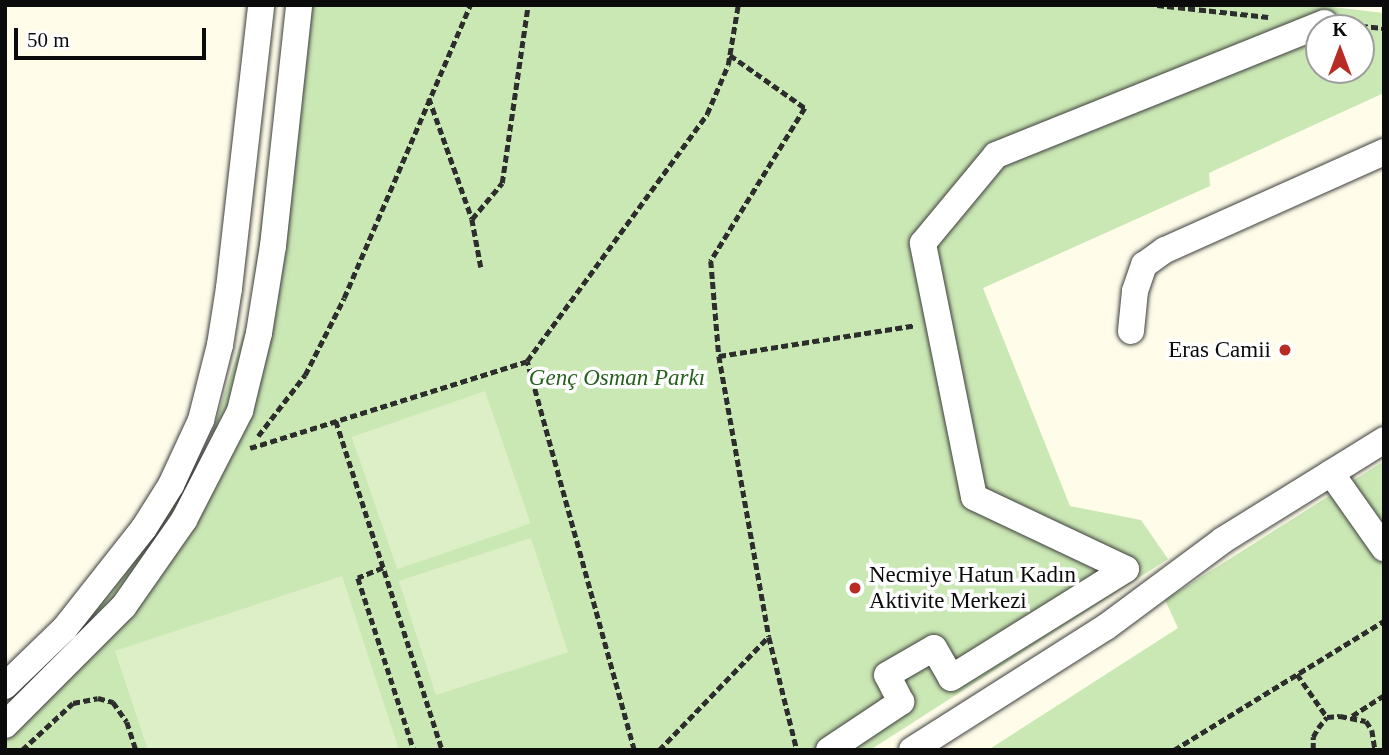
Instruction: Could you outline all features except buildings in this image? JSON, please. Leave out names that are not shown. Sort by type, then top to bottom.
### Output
[{"type":"street","points":[[5,685],[65,628],[145,528],[171,485],[201,420],[220,345],[229,288],[261,5]]},
{"type":"street","points":[[5,725],[124,606],[184,520],[240,411],[259,333],[273,246],[299,5]]},
{"type":"street","points":[[829,750],[901,702],[887,675],[934,648],[951,678],[1126,569],[974,497],[923,243],[996,155],[1305,31]]},
{"type":"street","points":[[1131,331],[1135,291],[1144,265],[1165,250],[1382,156]]},
{"type":"street","points":[[1341,478],[1384,440]]},
{"type":"street","points":[[912,750],[1106,626],[1223,540],[1341,478],[1384,460]]},
{"type":"street","points":[[1341,478],[1384,548]]},
{"type":"path","points":[[240,456],[305,375],[344,298],[470,5]]},
{"type":"path","points":[[471,219],[502,183],[528,5]]},
{"type":"path","points":[[249,448],[527,361],[707,114],[730,55],[738,5]]},
{"type":"path","points":[[730,55],[805,108],[711,261],[719,356],[769,637],[797,750]]},
{"type":"path","points":[[429,97],[471,219],[481,267]]},
{"type":"path","points":[[719,356],[938,322]]},
{"type":"path","points":[[527,361],[634,750]]},
{"type":"path","points":[[336,421],[442,750]]},
{"type":"path","points":[[383,568],[358,578],[414,750]]},
{"type":"path","points":[[1174,750],[1383,622]]},
{"type":"path","points":[[660,750],[769,637]]},
{"type":"path","points":[[1297,674],[1327,717]]},
{"type":"path","points":[[1352,716],[1384,695]]},
{"type":"path","points":[[22,750],[73,703],[98,698],[113,702],[127,722],[136,750]]},
{"type":"path","points":[[1327,717],[1352,716],[1366,721],[1372,730],[1375,750]]},
{"type":"path","points":[[1313,750],[1313,737],[1327,717]]},
{"type":"green space","name":"Genç Osman Parkı","points":[[289,5],[1315,5],[1384,13],[1384,93],[1209,173],[1210,186],[983,288],[1070,506],[1141,520],[1168,559],[870,750],[5,750],[5,704],[92,612],[166,518],[209,442],[249,317]]},
{"type":"green space","points":[[485,391],[531,523],[397,569],[352,437]]},
{"type":"green space","points":[[1384,461],[1384,750],[988,750],[1178,628],[1165,600]]},
{"type":"green space","points":[[531,538],[568,652],[436,695],[399,581]]},
{"type":"green space","points":[[342,576],[399,750],[148,750],[115,651]]},
{"type":"place","name":"Eras Camii","points":[[1285,350]]},
{"type":"place","name":"Necmiye Hatun Kadın Aktivite Merkezi","points":[[855,588]]}]
